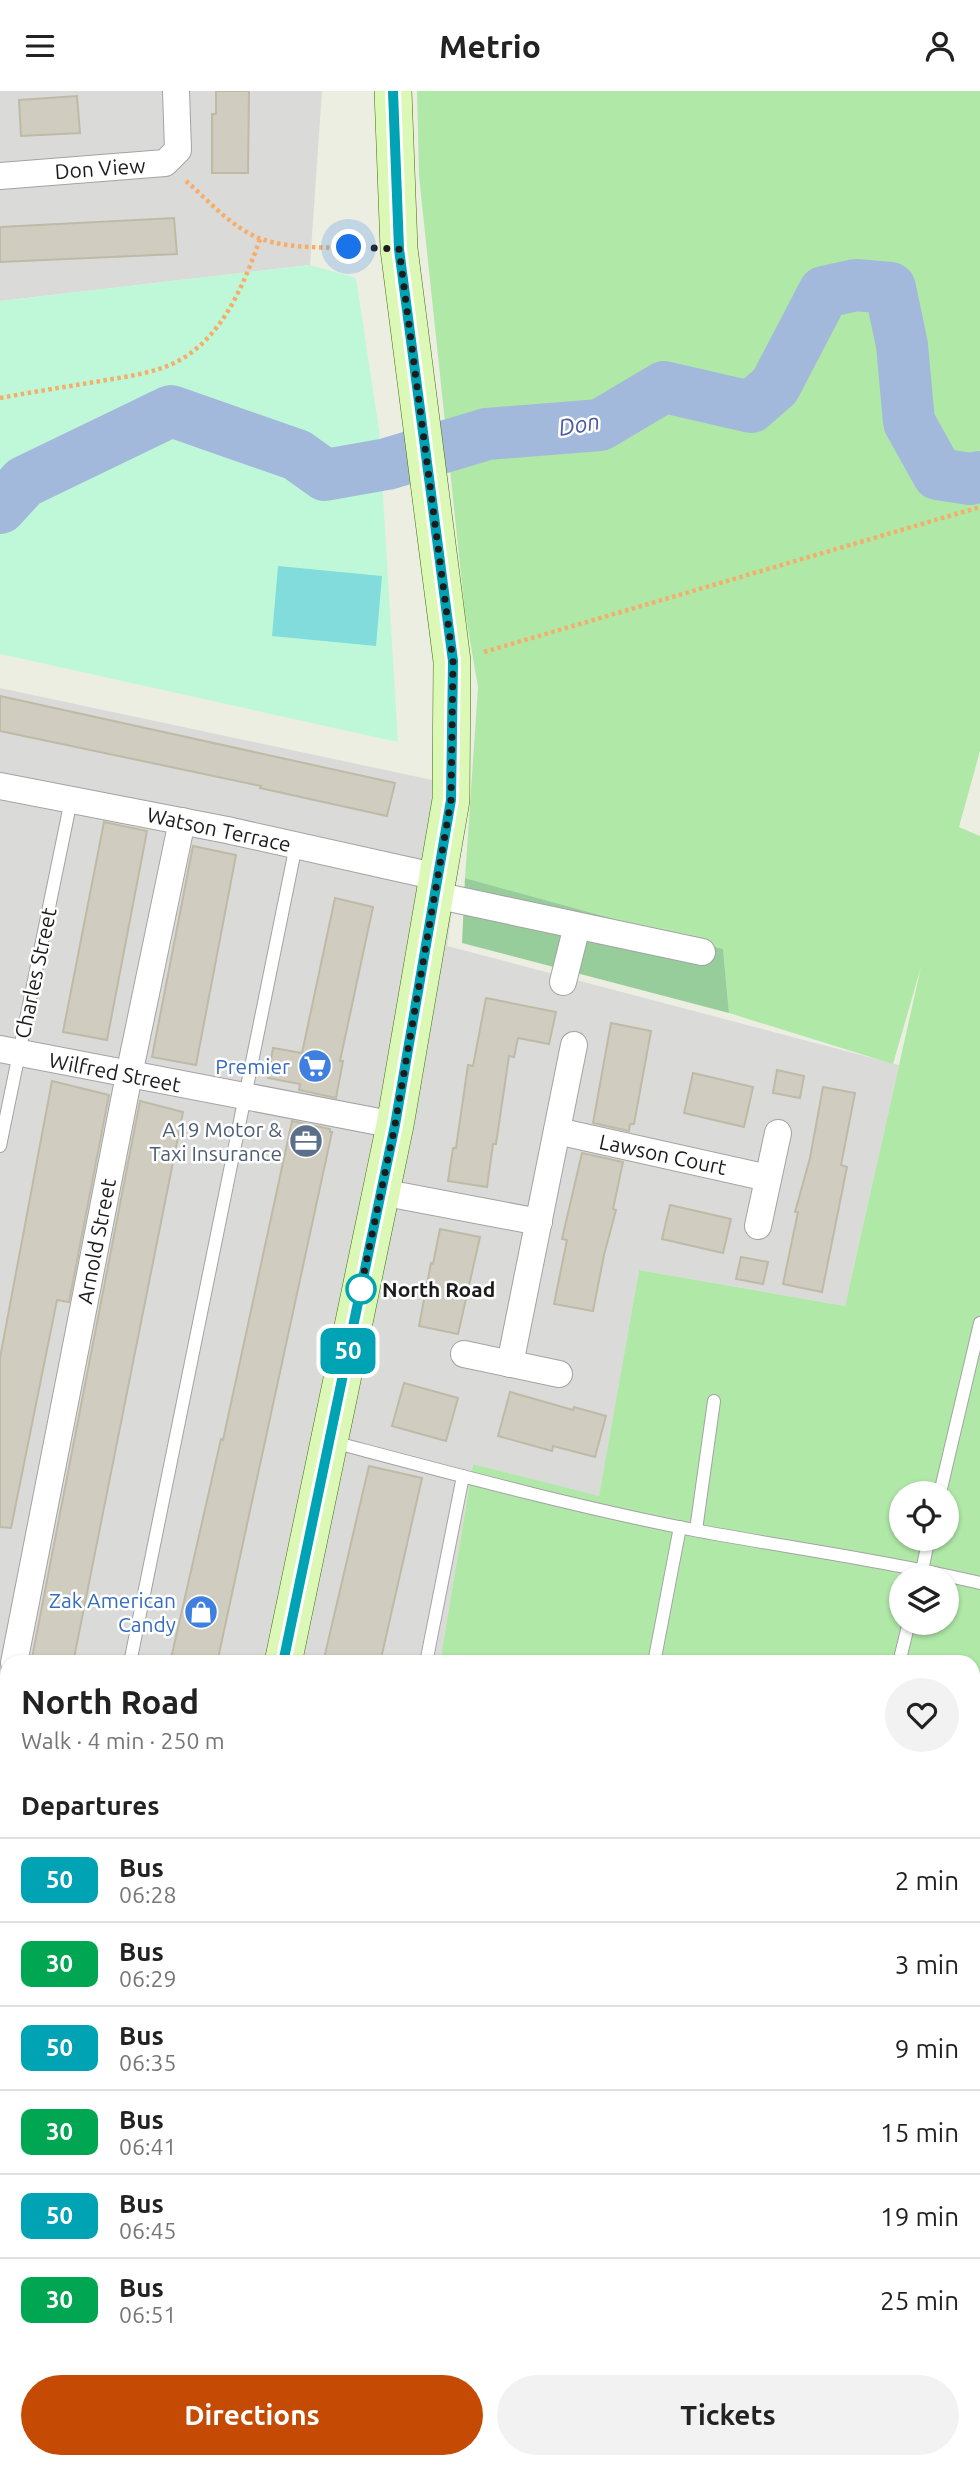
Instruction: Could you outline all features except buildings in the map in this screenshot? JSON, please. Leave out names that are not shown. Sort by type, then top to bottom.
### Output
[{"type":"street","name":"Don View","points":[[0,176],[165,163],[178,150],[176,91]]},
{"type":"street","points":[[285,1655],[395,1125],[451,800],[453,661],[399,249],[393,91]]},
{"type":"street","name":"Watson Terrace","points":[[0,786],[296,845],[577,926],[702,952]]},
{"type":"street","name":"Arnold Street","points":[[15,1655],[182,821]]},
{"type":"street","points":[[563,982],[577,926]]},
{"type":"street","points":[[510,1364],[574,1045]]},
{"type":"street","name":"Wilfred Street","points":[[9,1051],[395,1125]]},
{"type":"street","name":"Lawson Court","points":[[557,1131],[768,1178]]},
{"type":"street","points":[[758,1226],[778,1133]]},
{"type":"street","points":[[381,1192],[539,1222]]},
{"type":"street","points":[[464,1354],[559,1374]]},
{"type":"lane","name":"Charles Street","points":[[0,1146],[9,1051],[71,800]]},
{"type":"lane","points":[[132,1655],[296,845]]},
{"type":"lane","points":[[943,1481],[980,1324]]},
{"type":"lane","points":[[696,1530],[714,1401]]},
{"type":"lane","points":[[329,1441],[463,1476],[681,1527],[889,1567]]},
{"type":"lane","points":[[428,1655],[463,1476]]},
{"type":"lane","points":[[656,1655],[681,1527]]},
{"type":"lane","points":[[959,1579],[980,1583]]},
{"type":"lane","points":[[901,1655],[906,1635]]},
{"type":"path","points":[[165,163],[241,228],[260,239],[299,246],[399,249]]},
{"type":"path","points":[[0,398],[137,375],[178,361],[199,346],[219,324],[248,273],[260,239]]},
{"type":"path","points":[[453,661],[980,507]]},
{"type":"shaded area","points":[[0,91],[322,91],[310,265],[0,301]]},
{"type":"shaded area","points":[[278,566],[382,576],[376,646],[272,636]]},
{"type":"shaded area","points":[[0,688],[470,788],[447,946],[899,1065],[845,1306],[639,1270],[599,1497],[473,1464],[441,1655],[0,1655]]},
{"type":"green space","points":[[417,91],[980,91],[980,751],[959,827],[980,836],[980,1655],[441,1655],[473,1464],[599,1496],[639,1270],[845,1306],[921,967],[893,1064],[729,1013],[723,949],[465,878],[478,687],[465,612],[419,176]]},
{"type":"green space","points":[[310,265],[356,278],[379,430],[398,742],[0,654],[0,301]]},
{"type":"green space","points":[[465,878],[723,949],[729,1013],[462,943]]},
{"type":"waterway","name":"Don","points":[[0,508],[24,482],[171,411],[297,455],[325,475],[387,464],[487,434],[600,425],[664,387],[751,407],[775,386],[824,292],[856,285],[890,288],[902,345],[909,422],[938,474],[970,479],[980,477]]},
{"type":"bus line","name":"50","points":[[285,1655],[395,1125],[451,800],[453,661],[399,249],[393,91]]},
{"type":"place","name":"Premier","points":[[315,1066]]},
{"type":"place","name":"A19 Motor & Taxi Insurance","points":[[306,1141]]},
{"type":"place","name":"North Road","points":[[361,1289]]},
{"type":"place","name":"Zak American Candy","points":[[201,1612]]},
{"type":"route","points":[[349,247],[399,249],[453,661],[451,800],[395,1125],[360,1292],[361,1289]]}]
